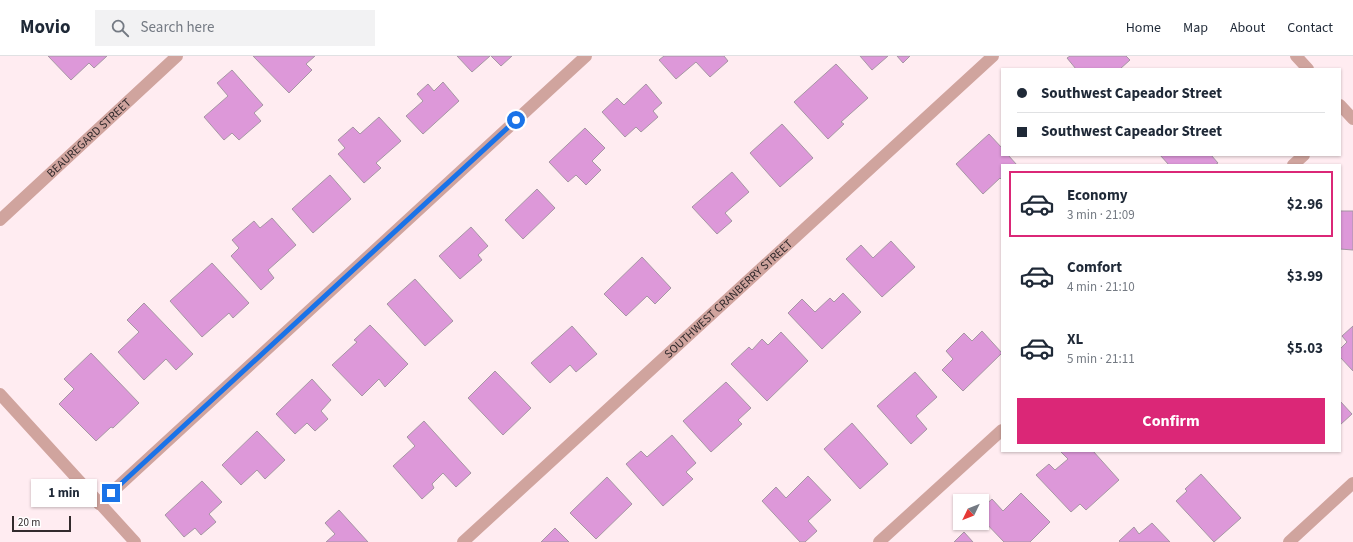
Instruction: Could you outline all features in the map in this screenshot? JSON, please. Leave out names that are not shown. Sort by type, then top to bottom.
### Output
[{"type":"street","name":"BEAUREGARD STREET","points":[[0,220],[177,56]]},
{"type":"street","points":[[99,504],[586,56]]},
{"type":"street","name":"SOUTHWEST CRANBERRY STREET","points":[[463,542],[993,56]]},
{"type":"street","points":[[1296,56],[1307,68]]},
{"type":"street","points":[[1341,105],[1349,116]]},
{"type":"street","points":[[1294,164],[1303,156]]},
{"type":"street","points":[[0,394],[135,542]]},
{"type":"street","points":[[879,542],[1001,431]]},
{"type":"street","points":[[1289,542],[1353,483]]},
{"type":"building","points":[[48,56],[107,56],[94,68],[89,63],[71,80]]},
{"type":"building","points":[[253,56],[315,56],[306,64],[312,70],[289,93]]},
{"type":"building","points":[[457,56],[490,56],[472,72]]},
{"type":"building","points":[[491,56],[512,56],[501,66]]},
{"type":"building","points":[[664,56],[724,56],[728,61],[710,77],[696,62],[676,79],[659,60]]},
{"type":"building","points":[[860,56],[888,56],[872,70]]},
{"type":"building","points":[[897,56],[910,56],[903,63]]},
{"type":"building","points":[[1070,56],[1126,56],[1130,60],[1121,68],[1075,68],[1067,58]]},
{"type":"building","points":[[836,64],[868,98],[841,122],[844,124],[828,139],[794,102]]},
{"type":"building","points":[[232,70],[263,105],[254,113],[261,121],[239,140],[232,133],[224,140],[204,117],[228,96],[217,83]]},
{"type":"building","points":[[443,82],[459,101],[423,134],[406,116],[423,101],[417,94],[428,84],[434,91]]},
{"type":"building","points":[[646,84],[662,103],[653,111],[658,117],[641,132],[636,127],[625,137],[602,112],[617,98],[624,105]]},
{"type":"building","points":[[379,117],[401,141],[376,163],[381,168],[364,183],[338,154],[345,148],[338,140],[353,127],[360,134]]},
{"type":"building","points":[[782,124],[813,158],[780,187],[750,153]]},
{"type":"building","points":[[585,128],[605,148],[592,161],[601,170],[586,185],[576,175],[568,182],[549,162]]},
{"type":"building","points":[[989,134],[1001,147],[1001,156],[1009,156],[1016,164],[1001,164],[1001,179],[1000,178],[983,194],[956,164]]},
{"type":"building","points":[[1161,156],[1212,156],[1218,163],[1216,164],[1168,164]]},
{"type":"building","points":[[732,172],[749,192],[725,213],[732,221],[717,234],[692,207]]},
{"type":"building","points":[[330,175],[351,199],[313,233],[292,209]]},
{"type":"building","points":[[537,189],[555,208],[523,239],[505,220]]},
{"type":"building","points":[[1341,211],[1353,211],[1353,250],[1341,249]]},
{"type":"building","points":[[272,218],[296,245],[268,270],[274,278],[261,290],[231,256],[239,248],[232,240],[254,221],[260,228]]},
{"type":"building","points":[[471,227],[488,246],[478,255],[482,260],[460,279],[439,256]]},
{"type":"building","points":[[891,241],[915,267],[882,297],[846,259],[861,245],[873,258]]},
{"type":"building","points":[[642,257],[671,288],[655,304],[647,296],[626,316],[604,294]]},
{"type":"building","points":[[212,263],[249,303],[233,318],[229,313],[202,337],[170,301]]},
{"type":"building","points":[[415,279],[453,321],[425,346],[387,304]]},
{"type":"building","points":[[843,293],[861,312],[822,349],[788,313],[802,299],[815,312],[830,298],[834,302]]},
{"type":"building","points":[[144,303],[193,354],[176,370],[166,359],[144,380],[118,352],[139,332],[127,320]]},
{"type":"building","points":[[370,325],[408,364],[385,387],[379,379],[362,396],[332,365],[357,342],[354,340]]},
{"type":"building","points":[[572,326],[597,354],[576,372],[570,365],[550,383],[531,363]]},
{"type":"building","points":[[1353,326],[1353,371],[1341,358],[1341,348],[1347,342],[1342,336]]},
{"type":"building","points":[[982,331],[1001,352],[1001,354],[963,391],[942,370],[953,359],[946,351],[964,333],[972,341]]},
{"type":"building","points":[[781,332],[808,361],[767,401],[731,364],[749,347],[752,350],[762,339],[768,345]]},
{"type":"building","points":[[91,353],[139,403],[113,428],[111,427],[96,441],[59,404],[74,389],[64,379]]},
{"type":"building","points":[[495,371],[531,408],[503,435],[468,398]]},
{"type":"building","points":[[915,372],[937,397],[916,416],[927,429],[911,444],[877,406]]},
{"type":"building","points":[[312,379],[331,400],[321,411],[328,419],[315,431],[307,423],[295,434],[276,414]]},
{"type":"building","points":[[726,382],[751,408],[738,420],[742,424],[711,452],[683,421]]},
{"type":"building","points":[[1341,402],[1352,414],[1341,424]]},
{"type":"building","points":[[424,421],[471,473],[456,487],[443,473],[432,484],[434,488],[422,499],[393,466],[415,446],[407,437]]},
{"type":"building","points":[[852,423],[888,464],[860,489],[824,449]]},
{"type":"building","points":[[257,431],[285,460],[265,479],[257,470],[241,485],[222,465]]},
{"type":"building","points":[[672,435],[696,463],[686,472],[693,479],[663,506],[626,464],[641,451],[647,457]]},
{"type":"building","points":[[1061,452],[1094,452],[1119,480],[1086,510],[1080,504],[1071,512],[1036,475],[1049,464],[1055,470],[1068,459]]},
{"type":"building","points":[[1201,474],[1241,518],[1214,542],[1176,501],[1187,491],[1185,489]]},
{"type":"building","points":[[808,476],[831,500],[808,521],[817,531],[805,542],[800,542],[762,501],[776,487],[786,498]]},
{"type":"building","points":[[607,477],[632,504],[596,539],[570,513]]},
{"type":"building","points":[[202,481],[222,502],[209,514],[216,522],[201,535],[195,528],[184,537],[165,515]]},
{"type":"building","points":[[1021,493],[1050,522],[1030,542],[1004,542],[989,526],[989,502],[992,499],[1003,511]]},
{"type":"building","points":[[339,510],[368,542],[326,542],[335,534],[325,523]]},
{"type":"building","points":[[1152,523],[1170,542],[1119,541],[1134,527],[1139,534]]},
{"type":"building","points":[[555,528],[569,542],[541,542]]},
{"type":"building","points":[[964,532],[973,542],[954,542]]},
{"type":"route","points":[[111,493],[516,120]]}]
